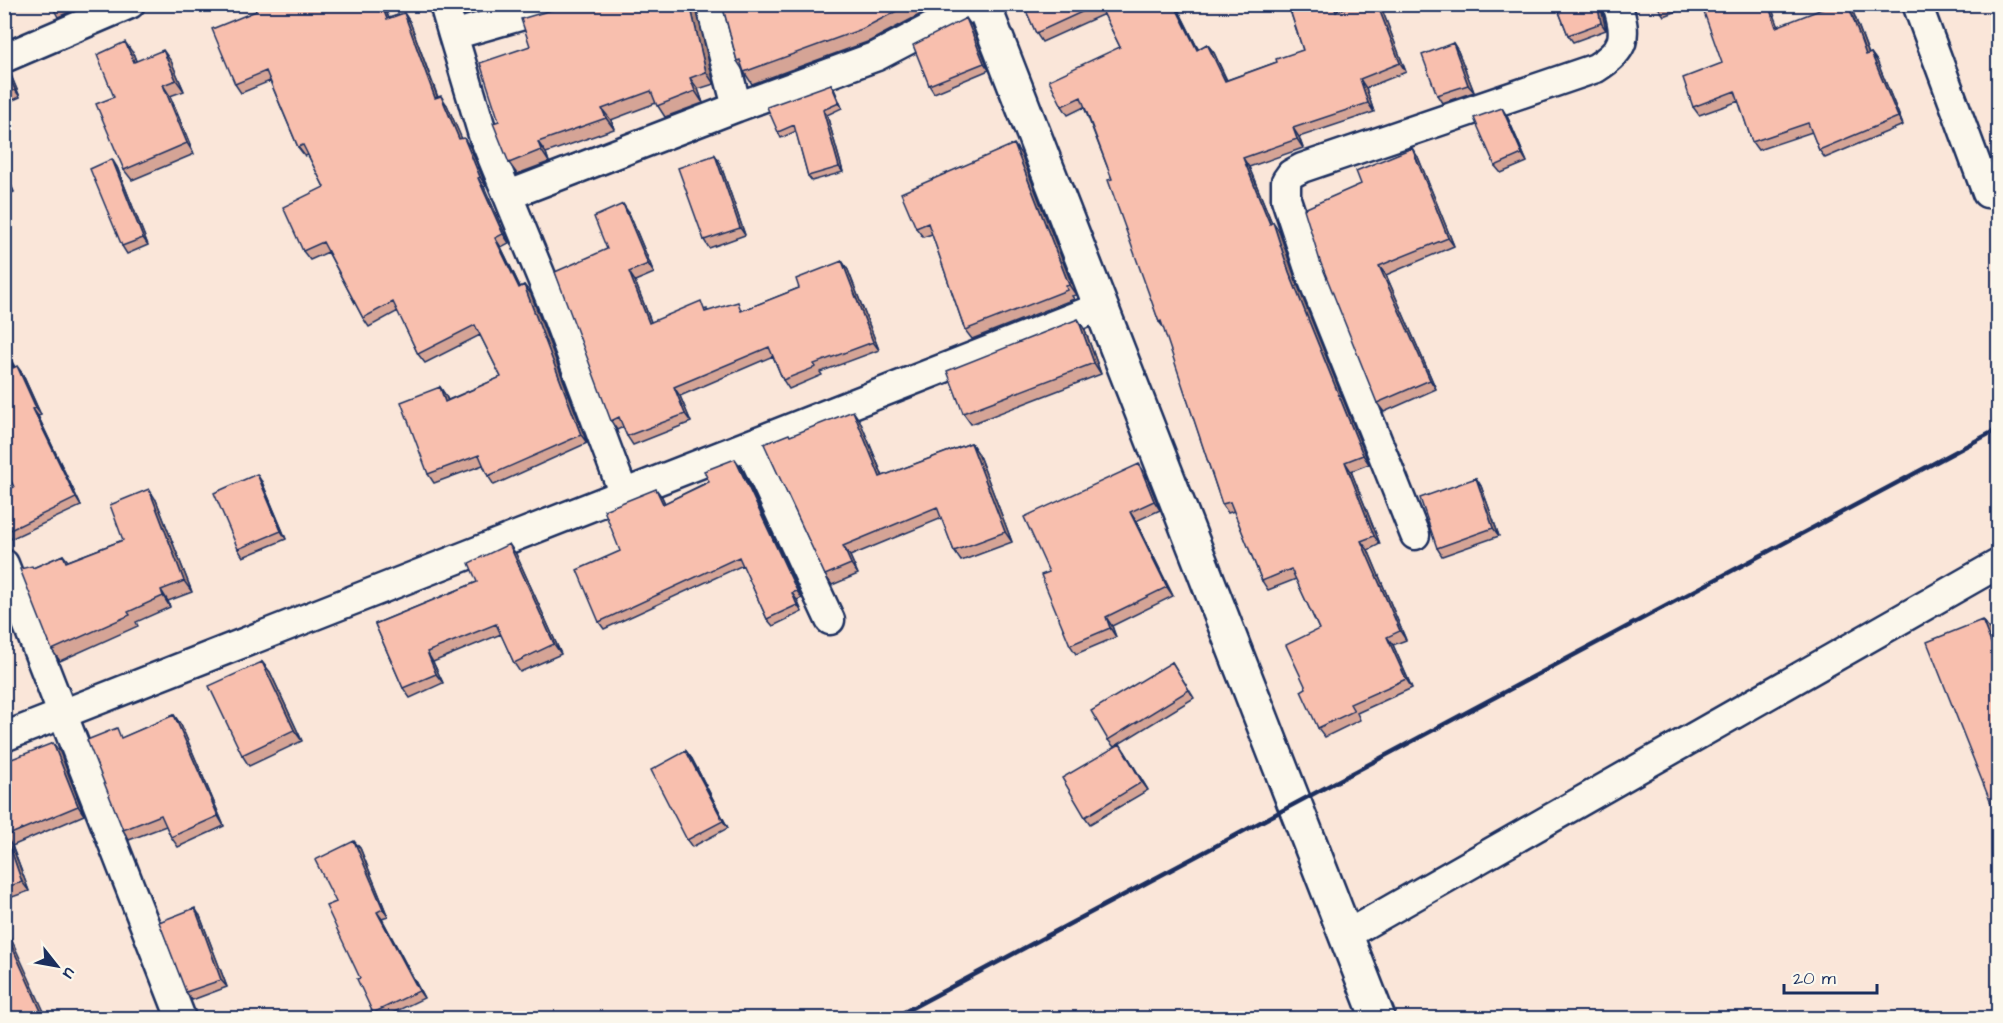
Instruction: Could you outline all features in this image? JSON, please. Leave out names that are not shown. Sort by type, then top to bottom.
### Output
[{"type":"street","points":[[4,58],[130,4]]},
{"type":"street","points":[[444,4],[483,135],[623,492]]},
{"type":"street","points":[[453,36],[562,4]]},
{"type":"street","points":[[710,4],[737,107]]},
{"type":"street","points":[[508,195],[877,56],[976,4]]},
{"type":"street","points":[[983,4],[1378,1018]]},
{"type":"street","points":[[1415,535],[1311,275],[1286,199],[1286,182],[1291,174],[1302,168],[1596,68],[1615,56],[1624,39],[1617,4]]},
{"type":"street","points":[[1917,4],[1987,193]]},
{"type":"street","points":[[4,737],[623,492],[749,447],[1101,306]]},
{"type":"street","points":[[749,447],[830,620]]},
{"type":"street","points":[[4,564],[182,1018]]},
{"type":"street","points":[[1346,935],[1998,564]]},
{"type":"building","points":[[51,4],[62,4],[53,9]]},
{"type":"building","points":[[254,4],[381,4],[387,19],[404,13],[435,98],[441,96],[459,139],[464,138],[480,177],[478,178],[503,234],[495,238],[519,288],[524,285],[581,435],[488,476],[479,455],[428,474],[401,402],[440,387],[445,402],[501,377],[475,325],[418,354],[393,302],[363,318],[323,242],[303,251],[283,207],[324,187],[303,145],[298,147],[266,71],[235,84],[212,29],[256,11]]},
{"type":"building","points":[[565,4],[690,4],[706,72],[690,78],[695,91],[657,106],[651,91],[602,109],[606,118],[538,142],[541,150],[509,163],[493,123],[499,121],[480,63],[530,46],[521,19]]},
{"type":"building","points":[[722,4],[910,4],[862,29],[744,72],[740,60],[737,61]]},
{"type":"building","points":[[1023,4],[1099,4],[1036,33]]},
{"type":"building","points":[[1099,4],[1149,4],[1152,10],[1163,4],[1174,4],[1197,50],[1207,44],[1225,81],[1303,50],[1288,4],[1333,4],[1336,12],[1354,4],[1377,4],[1400,63],[1360,79],[1368,103],[1293,128],[1297,139],[1243,158],[1270,224],[1273,222],[1289,272],[1363,455],[1345,462],[1374,536],[1361,541],[1400,631],[1387,637],[1406,679],[1350,704],[1354,711],[1318,728],[1301,691],[1306,688],[1286,645],[1319,629],[1291,569],[1262,581],[1230,502],[1222,504],[1161,321],[1159,322],[1108,180],[1112,179],[1081,97],[1062,106],[1049,80],[1120,47]]},
{"type":"building","points":[[1556,4],[1597,4],[1601,23],[1568,35]]},
{"type":"building","points":[[1656,4],[1668,4],[1658,8]]},
{"type":"building","points":[[1701,4],[1768,4],[1776,27],[1835,4],[1848,4],[1866,55],[1871,53],[1898,117],[1819,150],[1808,123],[1752,142],[1735,91],[1693,107],[1683,78],[1722,63]]},
{"type":"building","points":[[966,18],[984,63],[929,85],[913,45]]},
{"type":"building","points":[[125,42],[134,62],[163,50],[176,80],[163,85],[187,143],[124,170],[96,104],[114,97],[97,55]]},
{"type":"building","points":[[1453,43],[1468,85],[1437,95],[1422,55]]},
{"type":"building","points":[[4,66],[15,90],[4,95]]},
{"type":"building","points":[[831,84],[839,103],[823,110],[839,167],[808,176],[794,125],[778,132],[767,107]]},
{"type":"building","points":[[1502,108],[1522,154],[1495,166],[1474,118]]},
{"type":"building","points":[[1014,144],[1069,285],[1066,286],[1067,290],[965,330],[928,223],[916,228],[901,193]]},
{"type":"building","points":[[1412,148],[1448,238],[1379,266],[1430,380],[1377,403],[1320,261],[1304,209],[1361,184],[1356,171]]},
{"type":"building","points":[[715,155],[740,228],[704,240],[678,168]]},
{"type":"building","points":[[112,159],[143,238],[122,246],[90,169]]},
{"type":"building","points":[[623,204],[648,264],[629,272],[649,323],[701,301],[705,312],[738,302],[741,311],[799,288],[796,279],[842,261],[873,342],[814,364],[816,367],[783,380],[769,347],[674,387],[685,414],[627,436],[619,417],[611,421],[555,272],[607,249],[594,217]]},
{"type":"building","points":[[1078,319],[1094,363],[963,413],[947,371]]},
{"type":"building","points":[[4,349],[13,368],[17,366],[36,408],[33,409],[76,498],[4,533],[4,491],[14,487],[4,466]]},
{"type":"building","points":[[853,411],[880,477],[971,443],[1005,532],[954,551],[937,507],[843,546],[851,564],[825,575],[764,444]]},
{"type":"building","points":[[735,459],[797,591],[792,593],[797,605],[767,619],[739,557],[599,622],[577,570],[620,551],[604,510],[656,489],[663,504],[709,482],[704,471]]},
{"type":"building","points":[[1139,464],[1154,501],[1130,512],[1167,587],[1106,617],[1110,628],[1070,645],[1041,575],[1049,572],[1024,517]]},
{"type":"building","points":[[257,474],[281,531],[238,549],[214,493]]},
{"type":"building","points":[[1476,478],[1493,528],[1437,548],[1420,498]]},
{"type":"building","points":[[149,489],[184,581],[161,590],[163,596],[128,612],[130,615],[52,650],[20,569],[32,566],[33,568],[63,555],[66,562],[123,540],[110,505]]},
{"type":"building","points":[[509,544],[554,644],[514,663],[496,624],[427,652],[436,674],[403,688],[375,624],[477,582],[469,563]]},
{"type":"building","points":[[1982,620],[1998,661],[1998,816],[1996,816],[1927,642]]},
{"type":"building","points":[[262,662],[294,730],[242,755],[209,686]]},
{"type":"building","points":[[1172,662],[1189,690],[1108,740],[1091,711]]},
{"type":"building","points":[[174,715],[218,816],[171,837],[161,815],[123,830],[87,740],[117,728],[121,738]]},
{"type":"building","points":[[53,743],[78,806],[6,836],[22,882],[4,888],[4,762]]},
{"type":"building","points":[[1120,744],[1142,782],[1085,817],[1062,778]]},
{"type":"building","points":[[686,751],[723,821],[687,840],[651,770]]},
{"type":"building","points":[[354,841],[383,909],[377,912],[419,991],[373,1013],[357,979],[360,978],[326,906],[336,902],[315,860]]},
{"type":"building","points":[[195,908],[221,980],[186,992],[159,922]]},
{"type":"building","points":[[4,929],[44,1018],[4,1018]]},
{"type":"railway","points":[[893,1018],[1998,429]]}]
